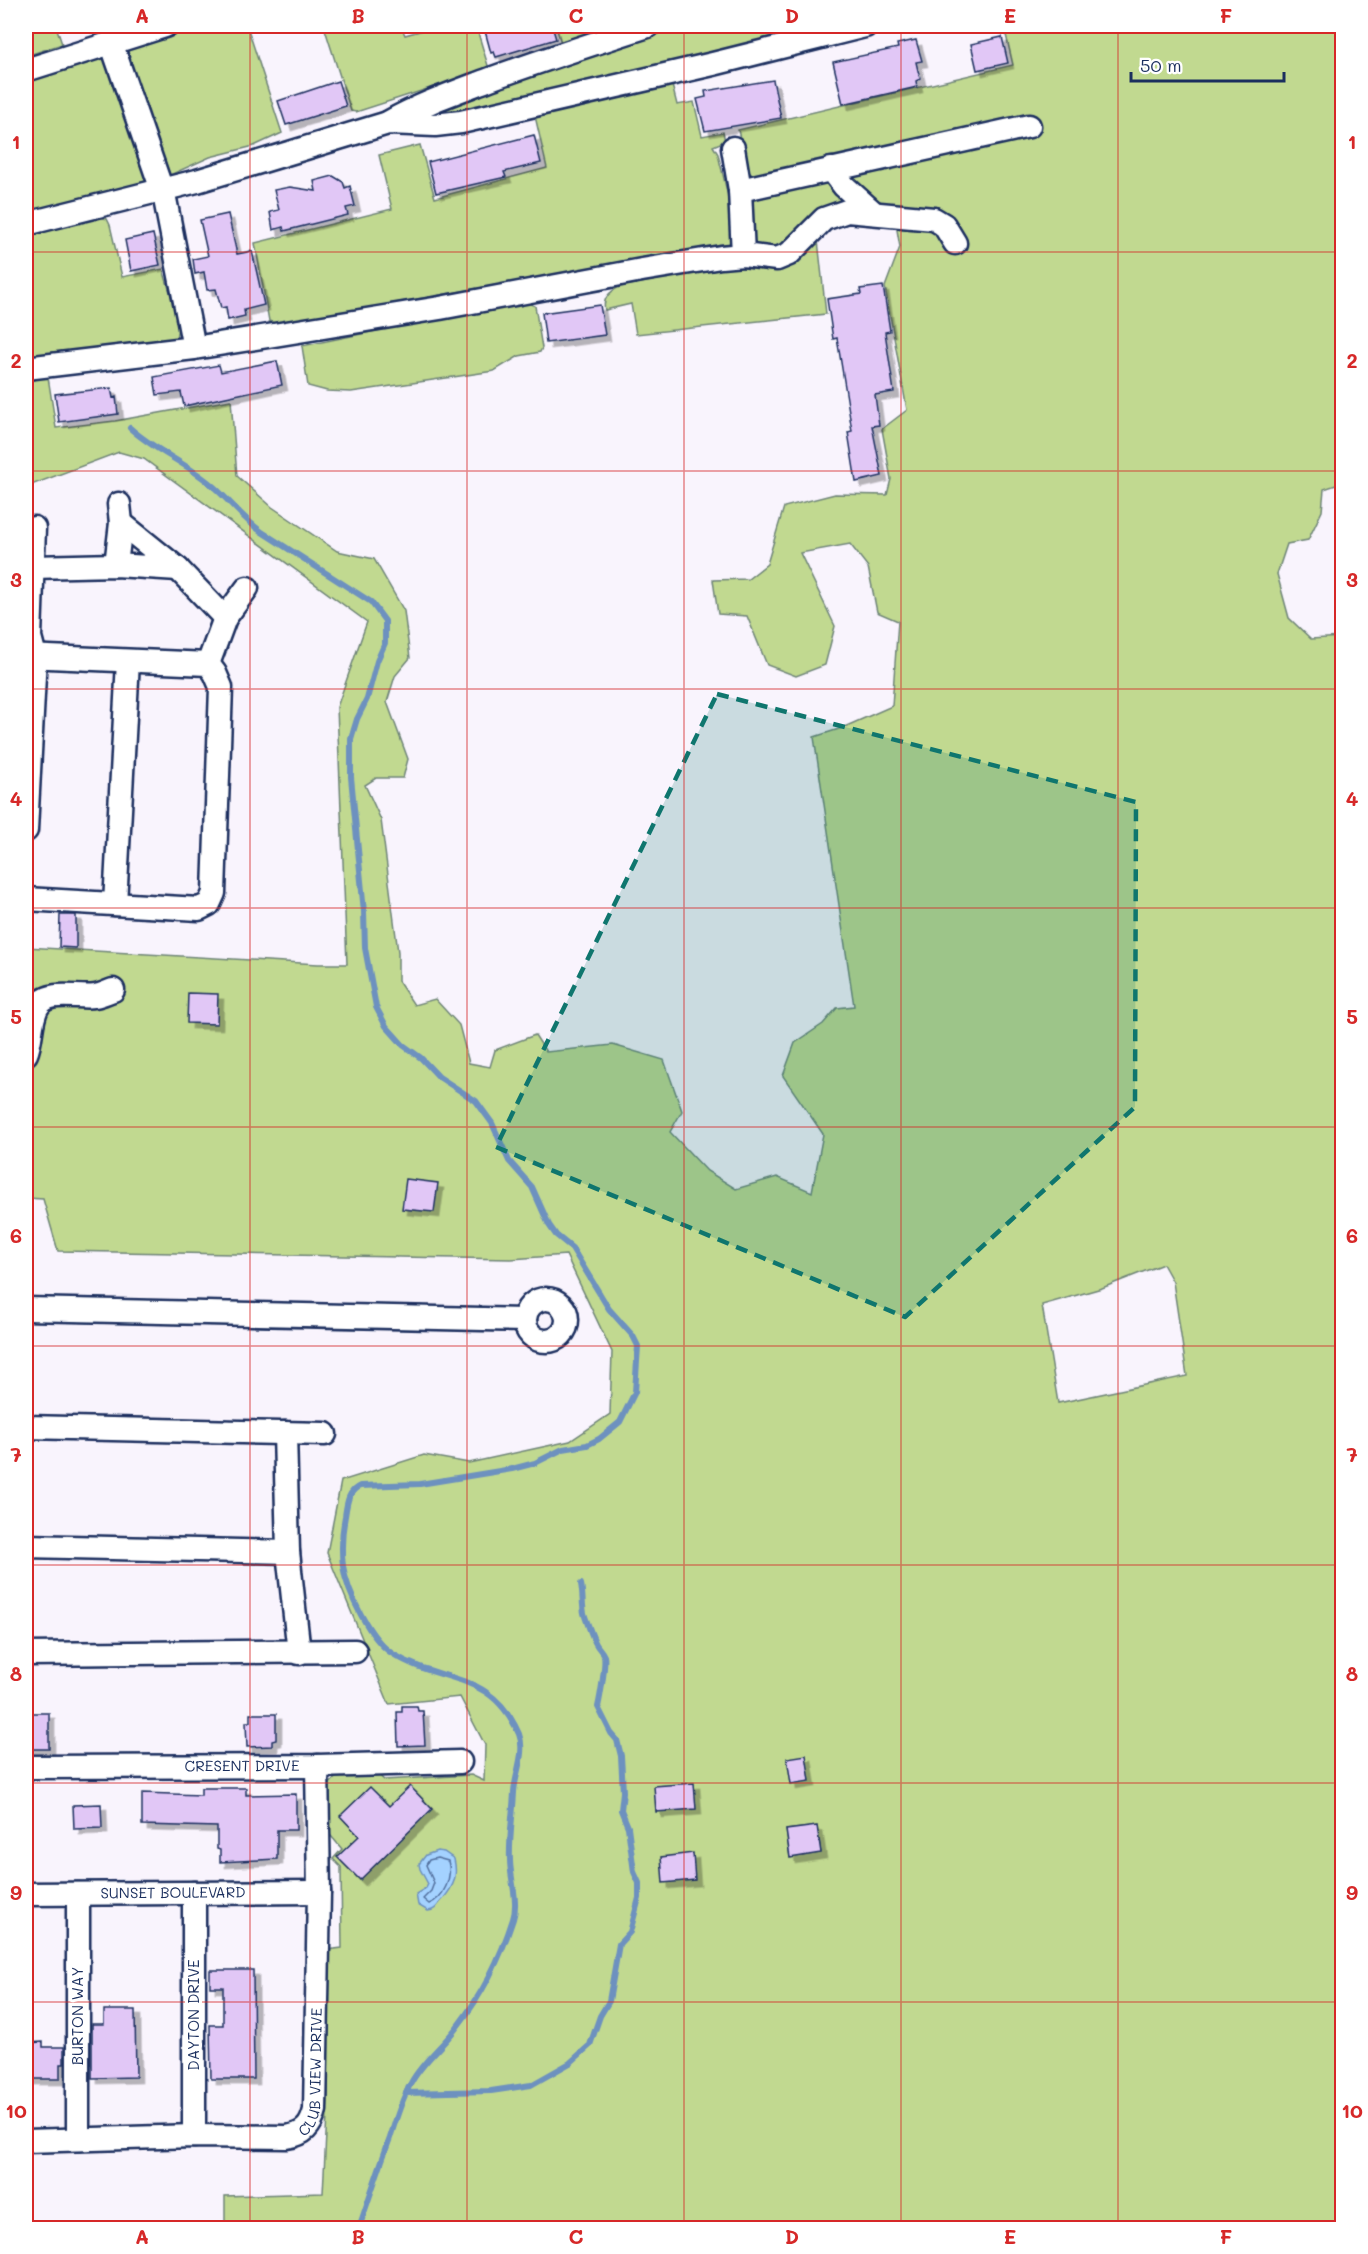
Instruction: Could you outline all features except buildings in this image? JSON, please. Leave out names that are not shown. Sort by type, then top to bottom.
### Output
[{"type":"street","points":[[26,70],[165,26]]},
{"type":"street","points":[[26,224],[162,190],[388,123],[406,112],[452,93],[537,62],[648,26]]},
{"type":"street","points":[[388,123],[435,125],[461,122],[713,64],[865,26]]},
{"type":"street","points":[[111,42],[168,208],[194,348]]},
{"type":"street","points":[[740,190],[1029,126]]},
{"type":"street","points":[[733,148],[740,190],[743,255]]},
{"type":"street","points":[[831,169],[844,186],[873,212]]},
{"type":"street","points":[[26,368],[194,348],[440,308],[642,270],[743,255],[771,260],[784,257],[818,224],[831,216],[847,211],[934,219],[944,225],[955,243]]},
{"type":"street","points":[[117,565],[120,513],[225,618]]},
{"type":"street","points":[[26,830],[34,528]]},
{"type":"street","points":[[32,567],[117,565],[178,569]]},
{"type":"street","points":[[208,664],[225,618],[247,588]]},
{"type":"street","points":[[30,656],[208,664]]},
{"type":"street","points":[[115,904],[128,662]]},
{"type":"street","points":[[26,899],[199,909],[209,904],[214,893],[221,687],[208,664]]},
{"type":"street","points":[[26,1054],[38,1006],[45,999],[56,996],[96,996],[113,990]]},
{"type":"street","points":[[26,1309],[525,1320]]},
{"type":"street","points":[[26,1427],[325,1434]]},
{"type":"street","points":[[285,1433],[288,1552],[299,1653]]},
{"type":"street","points":[[26,1546],[288,1552]]},
{"type":"street","points":[[26,1654],[355,1651]]},
{"type":"street","name":"CRESENT DRIVE","points":[[26,1767],[317,1766],[460,1762]]},
{"type":"street","name":"CLUB VIEW DRIVE","points":[[26,2141],[194,2136],[287,2137],[300,2135],[308,2128],[315,2110],[319,1892],[317,1766]]},
{"type":"street","name":"SUNSET BOULEVARD","points":[[26,1894],[319,1892]]},
{"type":"street","name":"DAYTON DRIVE","points":[[194,1893],[194,2136]]},
{"type":"street","name":"BURTON WAY","points":[[78,1894],[78,2139]]},
{"type":"highlighted area","points":[[717,694],[1136,802],[1135,1107],[905,1317],[496,1147]]},
{"type":"green space","points":[[26,26],[56,26],[62,44],[26,56]]},
{"type":"green space","points":[[209,26],[247,26],[282,133],[254,146],[210,157],[166,175],[125,56],[130,47]]},
{"type":"green space","points":[[324,26],[401,26],[405,35],[438,26],[476,26],[489,69],[356,112],[351,111]]},
{"type":"green space","points":[[556,26],[591,26],[592,30],[590,33],[561,43]]},
{"type":"green space","points":[[680,26],[823,26],[792,36],[447,114],[438,110],[541,69]]},
{"type":"green space","points":[[1004,26],[1342,26],[1342,483],[1324,489],[1322,511],[1308,540],[1287,544],[1277,574],[1289,618],[1311,639],[1342,637],[1342,2228],[225,2228],[225,2196],[323,2193],[328,2095],[327,1950],[342,1948],[341,1867],[333,1859],[342,1849],[326,1830],[324,1790],[339,1774],[377,1774],[384,1780],[471,1775],[484,1781],[485,1745],[460,1697],[389,1704],[327,1553],[341,1481],[424,1455],[469,1463],[570,1441],[610,1414],[612,1352],[566,1255],[511,1259],[58,1251],[43,1199],[26,1198],[26,947],[347,964],[337,707],[367,622],[144,459],[119,452],[26,487],[26,379],[48,377],[56,428],[115,421],[231,400],[237,476],[272,507],[337,551],[374,559],[404,611],[410,658],[395,676],[387,702],[408,759],[403,778],[376,778],[365,785],[381,820],[398,952],[398,981],[414,1005],[435,999],[459,1025],[469,1063],[490,1067],[495,1050],[535,1035],[546,1052],[613,1045],[664,1060],[682,1111],[670,1132],[707,1171],[736,1189],[777,1177],[812,1192],[823,1134],[783,1076],[795,1043],[823,1024],[837,1008],[854,1006],[814,737],[842,728],[892,706],[898,621],[877,612],[868,567],[850,544],[800,553],[835,626],[825,665],[796,676],[767,665],[747,616],[718,614],[713,580],[748,579],[767,564],[784,507],[835,494],[887,495],[891,479],[882,429],[907,410],[885,287],[900,247],[898,225],[950,224],[880,209],[846,180],[749,179],[738,130],[1013,65]],"holes":[[[1163,1264],[1173,1282],[1187,1376],[1058,1403],[1042,1305],[1102,1288]],[[817,1826],[821,1853],[790,1858],[786,1830]]]},
{"type":"green space","points":[[100,57],[106,58],[148,179],[139,185],[26,215],[26,82]]},
{"type":"green space","points":[[672,85],[677,105],[694,102],[702,136],[723,132],[725,141],[713,146],[718,154],[731,217],[732,230],[726,249],[648,258],[277,324],[269,321],[255,243],[392,209],[379,155],[420,145],[435,198],[547,168],[535,116]]},
{"type":"green space","points":[[831,176],[850,197],[799,237],[766,253],[752,244],[750,198]]},
{"type":"green space","points":[[100,217],[107,219],[110,225],[122,277],[163,269],[179,322],[176,338],[172,341],[26,359],[26,234]]},
{"type":"green space","points":[[817,231],[826,314],[636,334],[631,304],[605,310],[606,299],[619,287],[746,263]]},
{"type":"green space","points":[[524,301],[535,306],[542,348],[540,352],[519,356],[494,371],[351,392],[327,391],[308,386],[302,346]]},
{"type":"water","points":[[437,1851],[444,1852],[454,1859],[455,1876],[447,1894],[435,1908],[428,1911],[418,1905],[416,1894],[428,1884],[419,1864],[426,1855]]},
{"type":"waterway","points":[[130,428],[150,444],[204,479],[262,532],[371,602],[385,621],[385,643],[351,739],[351,777],[364,912],[365,948],[376,1007],[386,1026],[403,1045],[421,1058],[439,1077],[476,1101],[492,1123],[509,1161],[532,1187],[549,1225],[556,1235],[572,1248],[609,1309],[633,1336],[638,1346],[635,1392],[620,1422],[599,1439],[587,1445],[563,1449],[535,1463],[512,1469],[420,1484],[360,1486],[353,1491],[346,1507],[342,1553],[345,1577],[361,1614],[376,1638],[393,1654],[411,1664],[480,1688],[494,1698],[508,1713],[521,1741],[510,1843],[510,1867],[515,1905],[513,1919],[497,1961],[475,2002],[421,2068],[407,2090],[359,2228]]},
{"type":"waterway","points":[[406,2093],[491,2091],[531,2085],[570,2063],[590,2045],[600,2016],[609,2001],[619,1944],[630,1932],[639,1898],[639,1883],[634,1872],[628,1827],[621,1810],[623,1792],[621,1756],[617,1740],[598,1707],[604,1673],[604,1656],[595,1641],[583,1609],[581,1584]]}]
